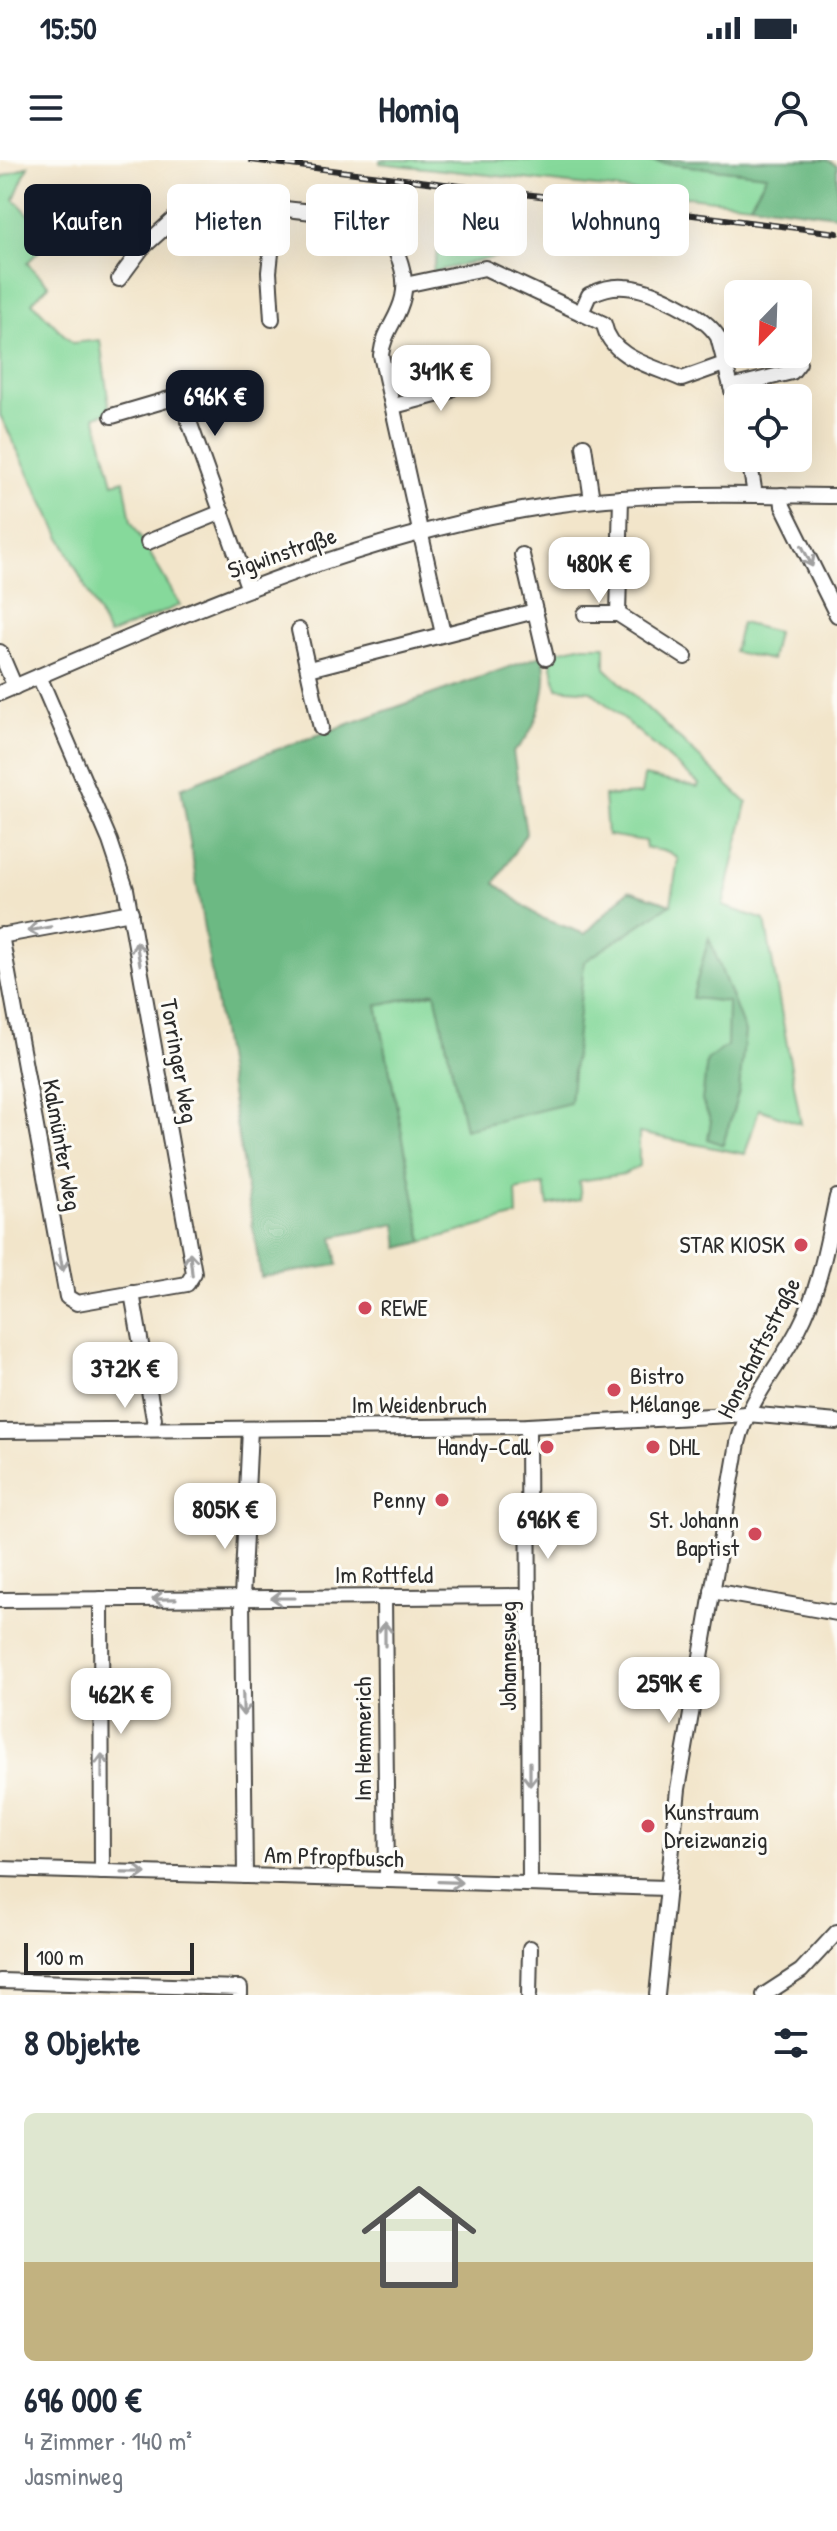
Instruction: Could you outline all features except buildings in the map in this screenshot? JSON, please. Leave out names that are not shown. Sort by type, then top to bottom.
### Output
[{"type":"street","points":[[290,208],[376,222],[393,244],[405,285],[399,308],[383,335],[381,355],[443,634]]},
{"type":"street","points":[[119,279],[142,248],[167,225]]},
{"type":"street","points":[[271,256],[272,319]]},
{"type":"street","points":[[405,285],[485,268],[604,324],[607,339],[620,352],[682,379],[724,364],[712,325],[693,312],[630,287],[608,287],[589,295],[581,313]]},
{"type":"street","points":[[743,384],[792,372],[795,368]]},
{"type":"street","points":[[394,406],[447,392],[466,377]]},
{"type":"street","points":[[112,416],[180,396],[248,587]]},
{"type":"street","points":[[584,446],[592,500]]},
{"type":"street","points":[[751,472],[755,495]]},
{"type":"street","points":[[782,495],[783,506],[837,615]]},
{"type":"street","name":"Sigwinstraße","points":[[0,693],[248,587],[420,531],[592,500],[837,496]]},
{"type":"street","points":[[618,614],[621,498]]},
{"type":"street","points":[[148,542],[222,512]]},
{"type":"street","points":[[522,555],[546,658]]},
{"type":"street","points":[[309,669],[535,611]]},
{"type":"street","points":[[585,614],[618,614],[685,657]]},
{"type":"street","points":[[299,630],[321,728]]},
{"type":"street","points":[[0,652],[15,687]]},
{"type":"street","name":"Torringer Weg","points":[[39,676],[110,841],[131,912],[194,1273],[187,1284],[132,1293]]},
{"type":"street","points":[[1,936],[131,912]]},
{"type":"street","name":"Kalmünter Weg","points":[[1,936],[67,1297],[77,1303],[132,1293]]},
{"type":"street","name":"Honschaftsstraße","points":[[657,1995],[684,1744],[738,1443],[747,1414],[811,1301],[825,1257],[837,1197]]},
{"type":"street","points":[[132,1293],[154,1419]]},
{"type":"street","name":"Im Weidenbruch","points":[[0,1431],[528,1426],[747,1414],[837,1422]]},
{"type":"street","name":"Johannesweg","points":[[528,1426],[530,1884]]},
{"type":"street","points":[[245,1876],[242,1598],[250,1429]]},
{"type":"street","points":[[712,1591],[837,1613]]},
{"type":"street","name":"Im Rottfeld","points":[[0,1600],[529,1596]]},
{"type":"street","name":"Im Hemmerich","points":[[384,1597],[387,1880]]},
{"type":"street","points":[[101,1599],[102,1872]]},
{"type":"street","name":"Am Pfropfbusch","points":[[0,1869],[668,1888]]},
{"type":"street","points":[[764,1995],[801,1971],[837,1932]]},
{"type":"street","points":[[529,1995],[530,1948]]},
{"type":"street","points":[[0,1981],[240,1988],[240,1995]]},
{"type":"green space","points":[[380,160],[637,160],[767,175],[750,204],[689,197],[689,184],[570,184],[380,163]]},
{"type":"green space","points":[[637,160],[827,160],[837,165],[837,215],[750,204],[767,175]]},
{"type":"green space","points":[[28,166],[14,199],[24,209],[24,256],[34,256],[27,263],[49,285],[32,302],[72,343],[100,340],[110,412],[95,416],[113,483],[124,480],[131,521],[180,605],[109,635],[0,415],[0,178]]},
{"type":"green space","points":[[436,256],[496,256],[496,257],[432,272]]},
{"type":"green space","points":[[741,623],[777,632],[771,660],[734,652]]},
{"type":"green space","points":[[579,646],[605,646],[605,668],[747,803],[723,906],[765,920],[801,1124],[759,1109],[745,1154],[639,1133],[639,1166],[624,1174],[579,1181],[581,1199],[548,1205],[544,1185],[516,1191],[517,1216],[423,1242],[377,1005],[584,962],[629,890],[671,904],[678,859],[669,852],[646,848],[645,841],[607,835],[604,796],[641,794],[644,776],[698,787],[699,784],[591,691],[557,688],[549,653]]},
{"type":"green space","points":[[543,655],[545,680],[540,707],[529,733],[513,752],[526,833],[495,883],[539,917],[585,934],[629,890],[671,904],[584,962],[570,1103],[465,1129],[435,992],[377,1005],[423,1242],[399,1248],[396,1224],[333,1237],[338,1265],[261,1277],[181,788],[273,751]]},
{"type":"green space","points":[[709,938],[745,1032],[739,1091],[723,1145],[708,1139],[711,1121],[702,1101],[707,1060],[727,1046],[728,1002],[692,998]]},
{"type":"railway","points":[[251,160],[837,233]]},
{"type":"place","name":"STAR KIOSK","points":[[801,1245]]},
{"type":"place","name":"REWE","points":[[365,1308]]},
{"type":"place","name":"Bistro Mélange","points":[[614,1390]]},
{"type":"place","name":"Handy-Call","points":[[547,1447]]},
{"type":"place","name":"DHL","points":[[653,1447]]},
{"type":"place","name":"Penny","points":[[442,1500]]},
{"type":"place","name":"St. Johann Baptist","points":[[755,1534]]},
{"type":"place","name":"Kunstraum Dreizwanzig","points":[[648,1826]]}]
